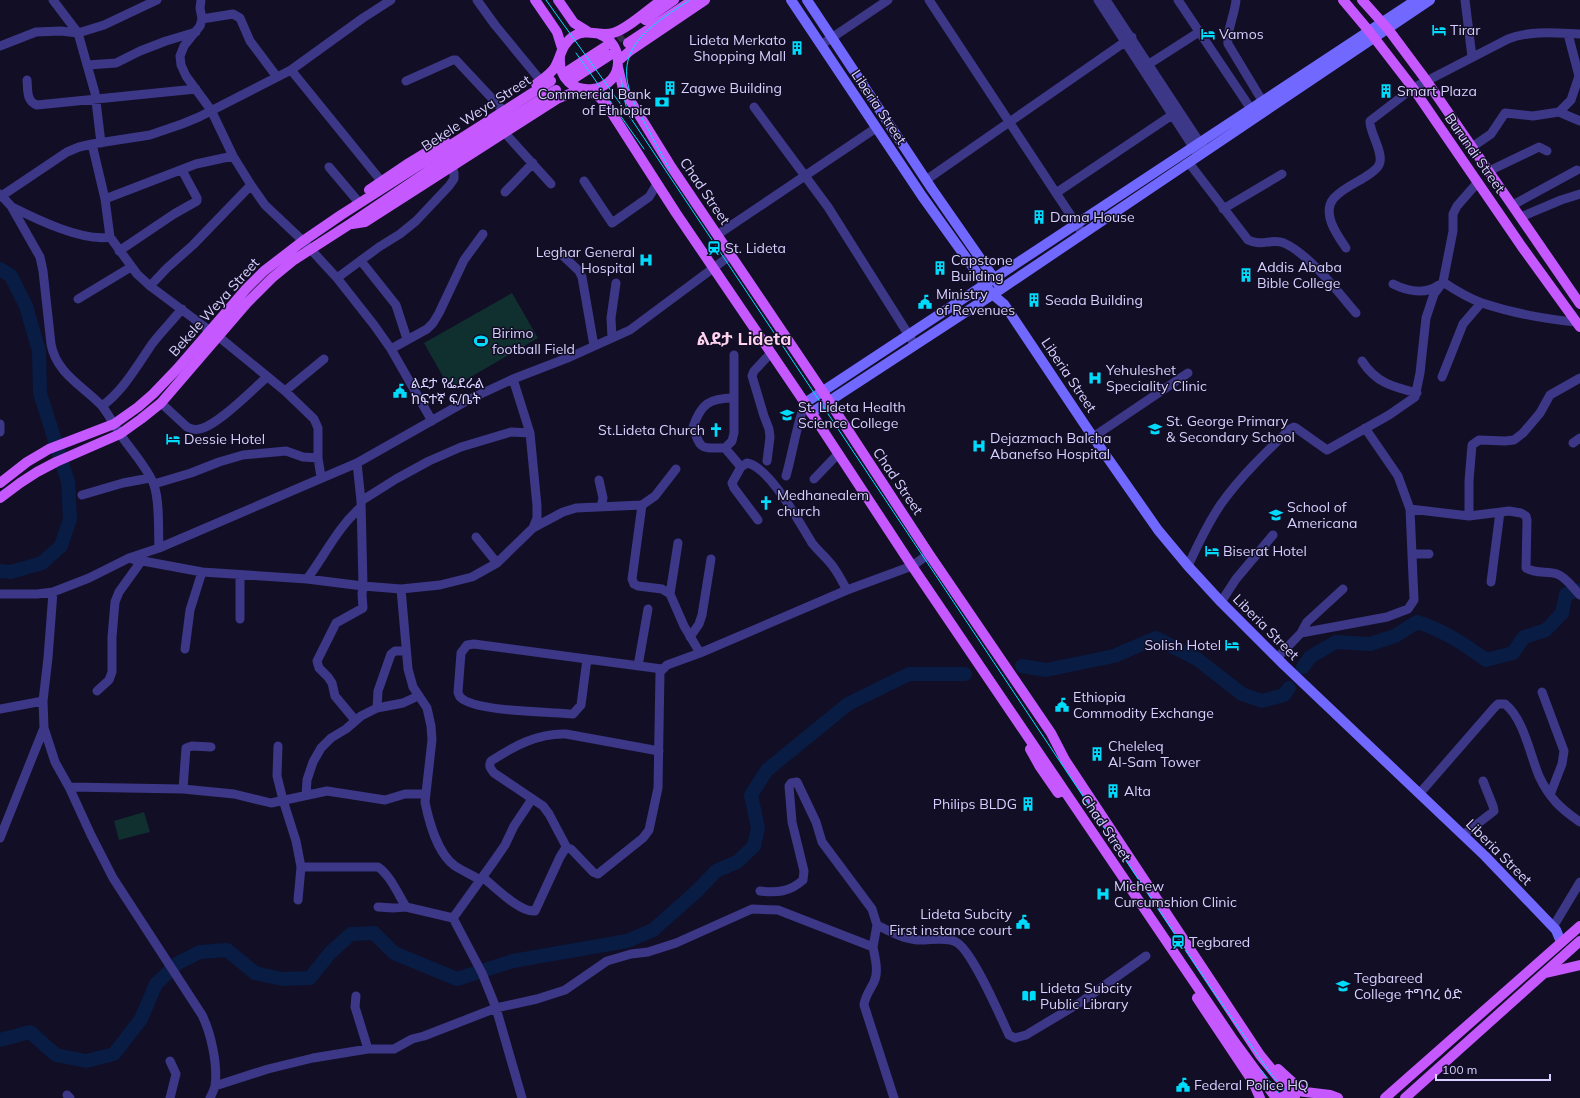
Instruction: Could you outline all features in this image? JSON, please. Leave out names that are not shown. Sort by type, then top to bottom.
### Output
[{"type":"main road","points":[[535,0],[557,32],[561,51],[560,68],[564,77],[571,84],[584,89]]},
{"type":"main road","points":[[350,224],[365,222],[557,99],[584,89],[598,89],[607,84],[614,76],[614,46],[606,38],[574,23],[558,0]]},
{"type":"main road","points":[[0,498],[20,483],[60,460],[120,434],[141,420],[161,403],[247,303],[272,278],[294,260],[445,160],[549,84],[561,51],[566,42],[573,36],[592,32],[612,34],[662,0]]},
{"type":"main road","points":[[674,0],[626,39],[693,0]]},
{"type":"main road","points":[[570,75],[630,50],[706,0]]},
{"type":"main road","name":"Burundi Street","points":[[1343,0],[1413,88],[1522,247],[1578,324]]},
{"type":"main road","name":"Burundi Street","points":[[1362,0],[1385,26],[1426,80],[1580,304]]},
{"type":"main road","name":"Chad Street","points":[[613,58],[623,89],[670,165],[1058,745],[1069,757],[1276,1067],[1297,1093]]},
{"type":"main road","points":[[341,215],[356,199],[409,163],[500,107],[549,84]]},
{"type":"main road","name":"Bekele Weya Street","points":[[0,483],[28,462],[54,447],[114,424],[138,407],[177,369],[246,288],[264,271],[341,215],[549,84]]},
{"type":"main road","name":"Chad Street","points":[[584,89],[598,96],[606,104],[657,184],[771,353],[806,409],[838,454],[912,566],[1234,1041],[1276,1098]]},
{"type":"main road","points":[[1522,247],[1535,239]]},
{"type":"main road","name":"Chad Street","points":[[1024,730],[1032,754],[1040,767],[1253,1082],[1260,1098]]},
{"type":"main road","points":[[1385,1098],[1580,926]]},
{"type":"main road","points":[[1405,1098],[1544,974],[1575,951],[1580,941],[1570,935]]},
{"type":"main road","points":[[1561,942],[1575,951]]},
{"type":"main road","points":[[1544,974],[1580,965]]},
{"type":"main road","points":[[1468,1024],[1477,1034]]},
{"type":"main road","points":[[1280,1098],[1297,1093],[1330,1095],[1338,1098]]},
{"type":"street","points":[[53,0],[78,33],[88,65],[96,99],[97,143],[110,237],[119,252],[137,274],[150,286],[209,330]]},
{"type":"street","points":[[201,0],[202,18],[200,26],[184,46],[180,56],[180,65],[186,76],[211,110],[233,156],[265,205],[304,241],[337,278],[374,324],[391,349],[432,421]]},
{"type":"street","points":[[110,237],[95,238],[78,234],[44,222],[11,206],[0,196],[67,152],[79,147],[97,143],[150,135],[182,124],[291,70],[363,18],[391,0]]},
{"type":"street","points":[[477,0],[495,25],[549,84]]},
{"type":"street","name":"Liberia Street","points":[[791,0],[922,196],[986,285],[997,292]]},
{"type":"street","name":"Liberia Street","points":[[807,0],[901,143],[995,279],[997,292],[1004,304],[1158,530],[1221,602],[1277,658],[1485,856],[1554,928],[1561,942]]},
{"type":"street","points":[[821,46],[888,0]]},
{"type":"street","points":[[929,0],[1083,234]]},
{"type":"street","points":[[1098,0],[1149,64],[1176,112]]},
{"type":"street","points":[[1106,0],[1129,40],[1200,149]]},
{"type":"street","points":[[1178,0],[1254,113]]},
{"type":"street","points":[[1236,0],[1232,24],[1227,36],[1228,44],[1265,106]]},
{"type":"street","points":[[1385,26],[1416,0]]},
{"type":"street","points":[[786,476],[797,426],[806,409],[823,392],[1077,225],[1200,149],[1385,26],[1430,0]]},
{"type":"street","points":[[1465,0],[1472,57]]},
{"type":"street","points":[[0,46],[36,32],[61,30],[78,33],[104,25],[154,1]]},
{"type":"street","points":[[202,18],[233,14],[237,16],[242,21],[250,41],[277,77]]},
{"type":"street","points":[[88,65],[116,63],[146,48],[196,32]]},
{"type":"street","points":[[1149,64],[1199,32]]},
{"type":"street","points":[[1346,248],[1333,228],[1330,220],[1330,204],[1343,190],[1365,177],[1378,166],[1380,160],[1370,121],[1413,88],[1426,80],[1519,34],[1580,34]]},
{"type":"street","points":[[1559,112],[1571,100],[1579,76],[1568,34]]},
{"type":"street","points":[[926,180],[1129,40]]},
{"type":"street","points":[[406,81],[456,60],[500,107]]},
{"type":"street","points":[[291,70],[382,182]]},
{"type":"street","points":[[27,80],[28,99],[32,104],[36,105],[196,89]]},
{"type":"street","points":[[754,107],[806,175],[828,207],[915,345]]},
{"type":"street","points":[[1056,193],[1176,112]]},
{"type":"street","points":[[1472,147],[1491,134],[1505,113],[1533,116],[1559,112],[1580,121]]},
{"type":"street","points":[[717,235],[876,128]]},
{"type":"street","points":[[504,132],[551,184]]},
{"type":"street","points":[[891,150],[901,143]]},
{"type":"street","points":[[1489,171],[1539,147],[1547,151]]},
{"type":"street","points":[[806,409],[829,401],[997,292],[1189,163],[1200,149]]},
{"type":"street","points":[[105,199],[196,164],[233,156]]},
{"type":"street","points":[[1189,163],[1248,240],[1261,244],[1272,241],[1281,242],[1300,254],[1356,313]]},
{"type":"street","points":[[505,192],[533,164]]},
{"type":"street","points":[[337,278],[416,221],[454,179],[452,166]]},
{"type":"street","points":[[328,167],[356,199]]},
{"type":"street","points":[[119,252],[174,214],[197,201],[197,198],[182,170]]},
{"type":"street","points":[[1513,206],[1577,170]]},
{"type":"street","points":[[1223,209],[1282,174]]},
{"type":"street","points":[[584,181],[612,223],[649,196],[657,184]]},
{"type":"street","points":[[1188,566],[1199,540],[1222,503],[1246,474],[1290,429],[1294,427],[1327,450],[1332,449],[1389,415],[1411,400],[1417,393],[1426,318],[1434,294],[1443,282],[1453,231],[1453,214],[1457,206],[1478,182]]},
{"type":"street","points":[[150,286],[167,268],[193,245],[251,185]]},
{"type":"street","points":[[1521,217],[1561,200],[1580,194]]},
{"type":"street","points":[[11,206],[40,257],[43,270],[46,309],[52,352],[64,371],[102,406],[152,481],[156,497],[159,548]]},
{"type":"street","points":[[391,349],[427,329],[432,323],[439,313],[464,260],[483,234]]},
{"type":"street","points":[[560,253],[582,277],[594,346]]},
{"type":"street","points":[[0,594],[37,594],[53,592],[89,578],[129,558],[159,548],[290,492],[321,477],[357,463],[470,399],[513,379],[570,357],[637,325],[731,255]]},
{"type":"street","points":[[360,261],[396,305],[407,339]]},
{"type":"street","points":[[78,299],[131,267]]},
{"type":"street","points":[[1393,284],[1409,291],[1424,291],[1434,289],[1443,282]]},
{"type":"street","points":[[1443,282],[1481,303],[1578,324]]},
{"type":"street","points":[[612,338],[611,318],[616,283]]},
{"type":"street","points":[[1442,377],[1463,324],[1481,303]]},
{"type":"street","points":[[102,406],[111,399],[131,375],[153,343],[182,309]]},
{"type":"street","points":[[219,337],[286,391],[314,420],[318,428],[318,458],[321,477]]},
{"type":"street","points":[[767,461],[770,429],[764,416],[752,376],[754,371],[771,353]]},
{"type":"street","points":[[734,355],[734,398],[734,433],[732,441],[725,448],[702,447],[698,442],[693,427],[700,411],[708,403],[721,398],[734,398]]},
{"type":"street","points":[[286,391],[324,359]]},
{"type":"street","points":[[1362,361],[1369,372],[1378,379],[1401,389],[1417,393]]},
{"type":"street","points":[[1093,436],[1188,373]]},
{"type":"street","points":[[161,403],[187,427],[198,430],[212,424],[267,377]]},
{"type":"street","points":[[1469,516],[1469,481],[1472,445],[1479,440],[1514,440],[1523,433],[1540,413],[1550,395],[1580,378]]},
{"type":"street","points":[[513,379],[530,432],[537,506],[537,518],[533,528]]},
{"type":"street","points":[[0,424],[0,432]]},
{"type":"street","points":[[1301,633],[1397,614],[1408,608],[1414,600],[1410,509],[1398,476],[1365,428]]},
{"type":"street","points":[[308,579],[336,536],[361,504],[396,479],[429,461],[461,447],[511,432],[530,432]]},
{"type":"street","points":[[725,448],[741,467]]},
{"type":"street","points":[[82,494],[123,483],[152,481],[192,473],[219,462],[243,455],[286,451],[303,457],[318,458]]},
{"type":"street","points":[[814,478],[838,454]]},
{"type":"street","points":[[355,720],[335,696],[332,683],[319,668],[316,661],[336,623],[363,608],[361,504],[357,463]]},
{"type":"street","points":[[758,520],[734,488],[732,482],[741,467],[747,463],[755,466],[771,482],[798,518],[813,543],[834,568],[847,590]]},
{"type":"street","points":[[129,558],[202,572],[308,579],[401,589],[440,586],[472,577],[497,563],[533,528],[570,509],[642,505],[655,496],[676,469]]},
{"type":"street","points":[[599,480],[603,498],[601,507]]},
{"type":"street","points":[[642,505],[632,579],[634,584],[638,586],[662,589],[670,594],[690,637],[700,653]]},
{"type":"street","points":[[1410,509],[1469,516],[1500,512],[1516,512],[1526,516],[1526,568],[1534,571],[1558,574],[1579,594]]},
{"type":"street","points":[[1491,582],[1500,512]]},
{"type":"street","points":[[1221,602],[1236,579],[1273,535]]},
{"type":"street","points":[[476,537],[497,563]]},
{"type":"street","points":[[670,594],[678,543]]},
{"type":"street","points":[[659,751],[566,734],[550,734],[510,748],[489,764],[489,767],[494,774],[543,806],[549,814],[567,848],[572,850],[593,872],[598,874],[647,834],[658,788],[659,751],[660,672],[662,669],[667,665],[700,653],[847,590],[912,566],[929,554]]},
{"type":"street","points":[[1413,554],[1429,554]]},
{"type":"street","points":[[690,637],[699,624],[702,615],[711,559]]},
{"type":"street","points":[[97,691],[109,680],[112,672],[112,638],[115,602],[119,592],[142,560]]},
{"type":"street","points":[[185,649],[190,610],[202,572]]},
{"type":"street","points":[[240,575],[240,619]]},
{"type":"street","points":[[401,589],[408,669],[413,687],[427,708],[431,726],[432,740],[425,802],[443,853],[456,866],[481,879],[486,880],[509,899],[526,910],[535,911],[560,857],[567,848]]},
{"type":"street","points":[[1277,658],[1301,633],[1307,622],[1343,589]]},
{"type":"street","points":[[53,592],[43,701],[44,728],[55,762],[70,787],[104,863],[202,1015],[208,1028],[214,1062],[215,1086],[210,1098]]},
{"type":"street","points":[[638,666],[648,609]]},
{"type":"street","points":[[587,658],[581,704],[573,714],[497,710],[467,702],[460,697],[458,692],[461,653],[467,645],[474,644],[587,658],[662,669]]},
{"type":"street","points":[[377,708],[378,691],[391,654],[395,651],[406,651]]},
{"type":"street","points":[[1542,692],[1564,751],[1562,764],[1550,795]]},
{"type":"street","points":[[306,795],[307,780],[313,762],[321,748],[331,738],[346,729],[355,720],[377,708],[403,703],[418,696]]},
{"type":"street","points":[[0,709],[43,701]]},
{"type":"street","points":[[1420,793],[1494,708],[1501,703],[1508,706],[1520,725],[1540,778],[1550,795],[1562,809],[1580,822]]},
{"type":"street","points":[[0,838],[44,728]]},
{"type":"street","points":[[183,789],[186,748],[192,746],[211,747]]},
{"type":"street","points":[[278,746],[276,776],[296,841],[301,867],[298,900]]},
{"type":"street","points":[[1463,835],[1494,811],[1483,780]]},
{"type":"street","points":[[760,891],[786,891],[802,880],[804,871],[792,822],[789,786],[791,783],[797,782],[816,822],[822,842],[872,909],[877,925],[873,947],[876,962],[876,976],[866,996],[864,1005],[894,1098]]},
{"type":"street","points":[[70,787],[183,789],[234,794],[271,803],[331,791],[385,800],[405,794],[426,794]]},
{"type":"street","points":[[453,918],[505,845],[514,826],[532,799]]},
{"type":"street","points":[[301,867],[378,867],[387,876],[406,907]]},
{"type":"street","points":[[1554,928],[1580,882]]},
{"type":"street","points":[[378,907],[406,907],[453,918],[482,973],[496,1008],[522,1098]]},
{"type":"street","points":[[215,1086],[268,1069],[313,1058],[368,1049],[397,1048],[412,1039],[424,1036],[496,1008],[537,1000],[565,990],[607,961],[631,954],[648,952],[676,943],[752,909],[778,910],[873,947]]},
{"type":"street","points":[[877,925],[894,934],[915,940],[946,939],[957,942],[965,950],[988,990],[1008,1035],[1015,1038],[1026,1035],[1081,1002],[1146,956]]},
{"type":"street","name":"Liberia Street","points":[[1554,928],[1570,935]]},
{"type":"street","points":[[356,996],[355,1007],[368,1049]]},
{"type":"street","points":[[160,1098],[170,1098],[176,1074],[170,1061]]},
{"type":"green space","name":"Birimo football Field","points":[[512,293],[538,338],[450,389],[424,343]]},
{"type":"green space","points":[[144,812],[150,832],[119,840],[114,821]]},
{"type":"waterway","points":[[0,269],[11,276],[26,306],[39,351],[40,393],[68,482],[70,519],[61,546],[42,563],[11,572],[0,571]]},
{"type":"waterway","points":[[1303,667],[1310,657],[1336,642],[1370,644],[1395,636],[1417,622],[1427,625],[1453,638],[1486,660],[1513,653],[1524,637],[1546,630],[1562,613],[1566,594],[1580,590]]},
{"type":"waterway","points":[[1022,666],[1046,670],[1114,656],[1156,638],[1197,659],[1242,694],[1262,701],[1284,695],[1289,688]]},
{"type":"waterway","points":[[0,1040],[30,1032],[56,1055],[86,1061],[114,1054],[141,1019],[156,984],[178,963],[200,952],[227,950],[255,973],[282,979],[310,978],[330,953],[351,934],[374,933],[394,953],[457,979],[513,961],[627,941],[653,930],[697,891],[716,871],[737,862],[754,846],[758,828],[751,795],[767,770],[848,704],[909,674],[965,674]]},
{"type":"tunnel","points":[[605,47],[623,35]]},
{"type":"tram line","points":[[546,0],[632,120],[1211,988],[1271,1074],[1292,1098]]},
{"type":"tram line","points":[[670,170],[635,105],[628,82],[628,60],[633,49],[646,32],[690,0]]},
{"type":"tram line","points":[[576,53],[644,149]]},
{"type":"tram line","points":[[621,78],[627,109]]},
{"type":"tram line","points":[[1261,1070],[1283,1098]]},
{"type":"place","name":"Tirar","points":[[1439,30]]},
{"type":"place","name":"Vamos","points":[[1208,34]]},
{"type":"place","name":"Lideta Merkato Shopping Mall","points":[[797,48]]},
{"type":"place","name":"Zagwe Building","points":[[670,88]]},
{"type":"place","name":"Smart Plaza","points":[[1386,91]]},
{"type":"place","name":"Commercial Bank of Ethiopia","points":[[662,102]]},
{"type":"place","name":"Dama House","points":[[1039,217]]},
{"type":"place","name":"St. Lideta","points":[[714,248]]},
{"type":"place","name":"Leghar General Hospital","points":[[646,260]]},
{"type":"place","name":"Capstone Building","points":[[940,268]]},
{"type":"place","name":"Addis Ababa Bible College","points":[[1246,275]]},
{"type":"place","name":"Seada Building","points":[[1034,300]]},
{"type":"place","name":"Ministry of Revenues","points":[[925,302]]},
{"type":"place","name":"Birimo football Field","points":[[481,341]]},
{"type":"place","name":"Yehuleshet Speciality Clinic","points":[[1095,378]]},
{"type":"place","name":"ልደታ የፌደራል ከፍተኛ ፍ/ቤት","points":[[400,391]]},
{"type":"place","name":"St. Lideta Health Science College","points":[[787,415]]},
{"type":"place","name":"St. George Primary & Secondary School","points":[[1155,429]]},
{"type":"place","name":"St.Lideta Church","points":[[716,430]]},
{"type":"place","name":"Dessie Hotel","points":[[173,439]]},
{"type":"place","name":"Dejazmach Balcha Abanefso Hospital","points":[[979,446]]},
{"type":"place","name":"Medhanealem church","points":[[766,503]]},
{"type":"place","name":"School of Americana","points":[[1276,515]]},
{"type":"place","name":"Biserat Hotel","points":[[1212,551]]},
{"type":"place","name":"Solish Hotel","points":[[1232,645]]},
{"type":"place","name":"Ethiopia Commodity Exchange","points":[[1062,705]]},
{"type":"place","name":"Cheleleq Al-Sam Tower","points":[[1097,754]]},
{"type":"place","name":"Alta","points":[[1113,791]]},
{"type":"place","name":"Philips BLDG","points":[[1028,804]]},
{"type":"place","name":"Michew Curcumshion Clinic","points":[[1103,894]]},
{"type":"place","name":"Lideta Subcity First instance court","points":[[1023,922]]},
{"type":"place","name":"Tegbared","points":[[1178,942]]},
{"type":"place","name":"Tegbareed College ተግባረ ዕድ","points":[[1343,986]]},
{"type":"place","name":"Lideta Subcity Public Library","points":[[1029,996]]},
{"type":"place","name":"Federal Police HQ","points":[[1183,1085]]},
{"type":"district","name":"ልደታ Lideta","points":[[744,338]]}]
